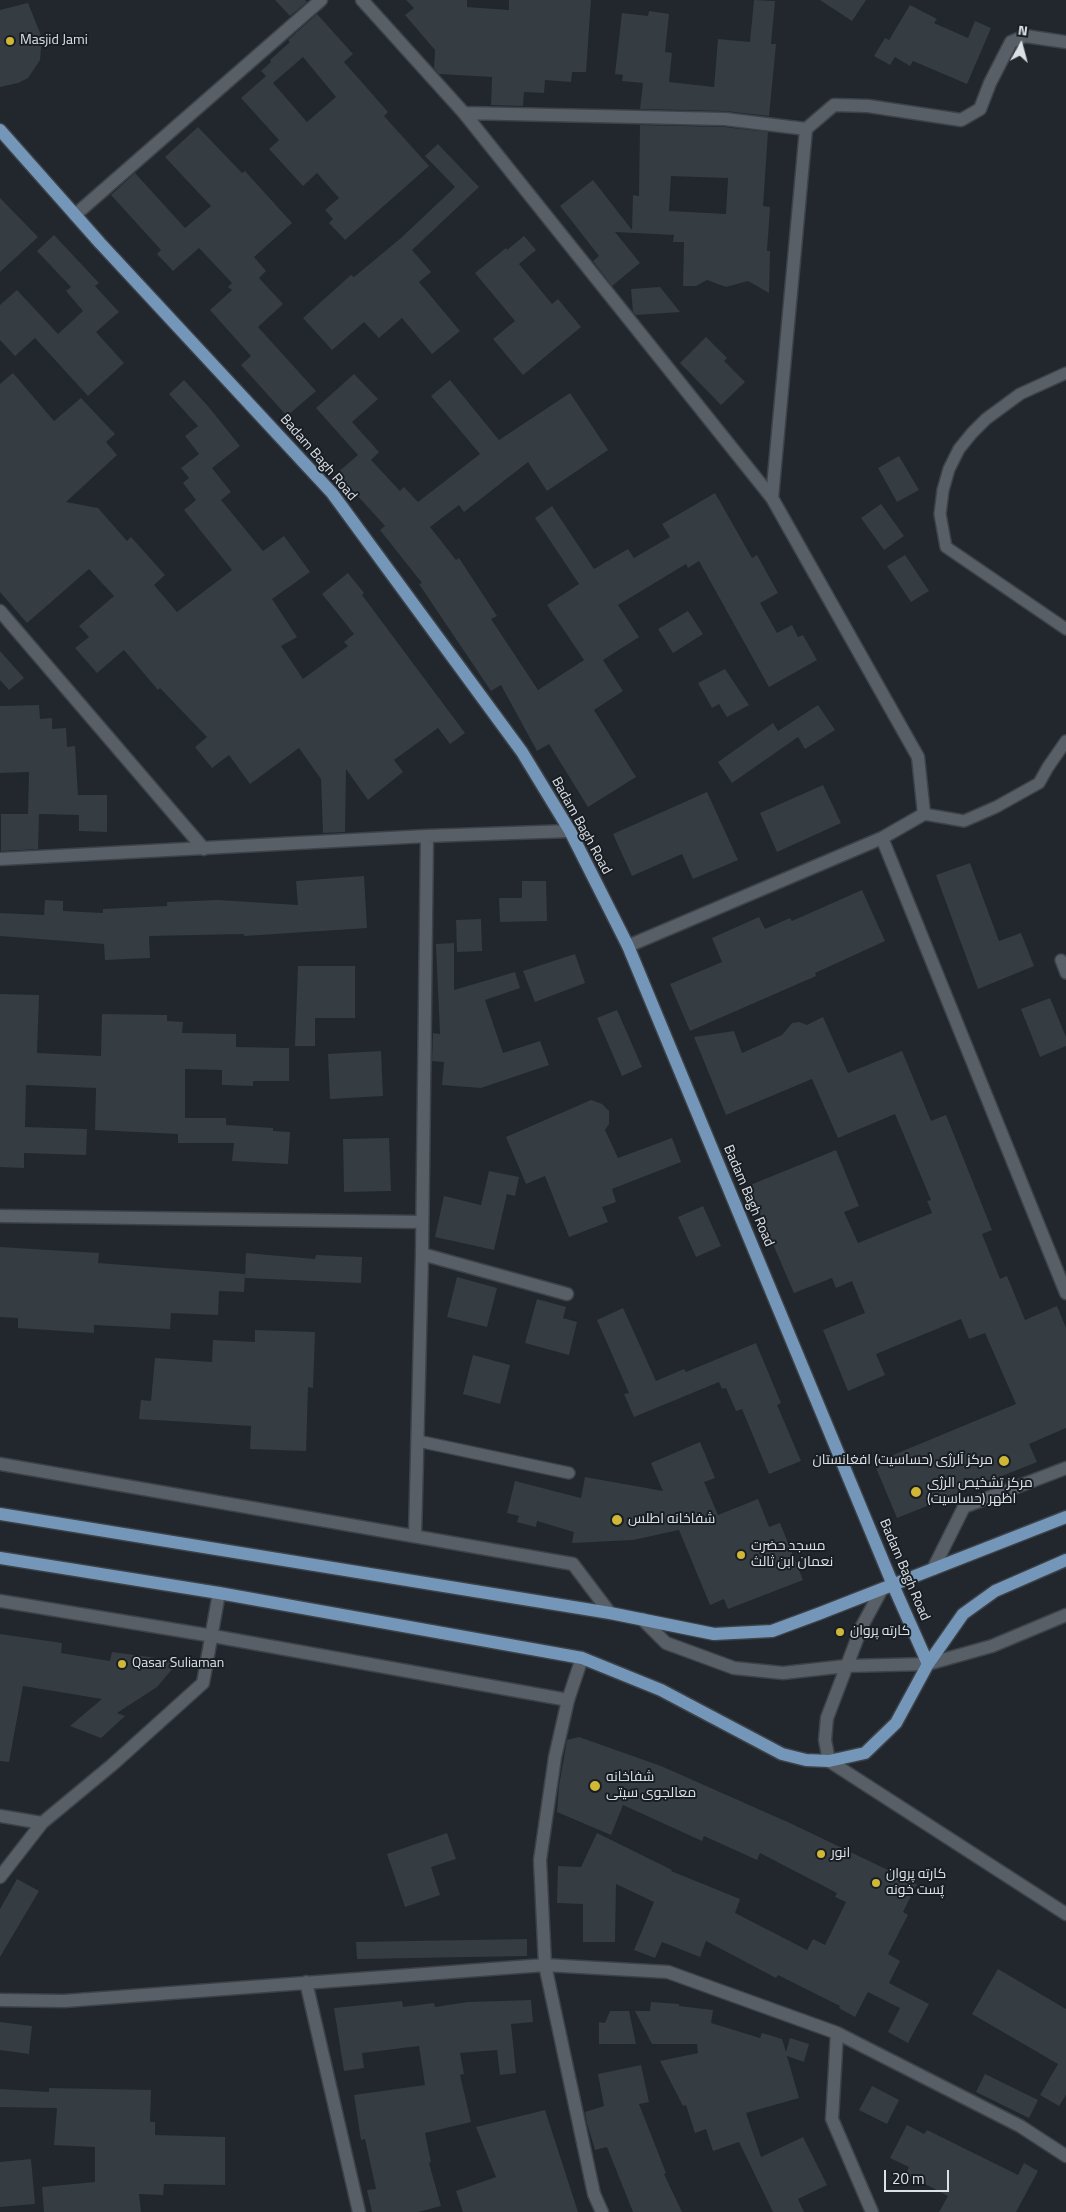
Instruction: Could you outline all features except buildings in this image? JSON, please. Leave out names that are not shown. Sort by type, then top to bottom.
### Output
[{"type":"main road","name":"Badam Bagh Road","points":[[0,130],[75,215],[332,493],[522,752],[570,831],[628,946],[888,1587],[928,1664]]},
{"type":"main road","points":[[0,1514],[610,1613],[714,1634],[772,1631],[1066,1517]]},
{"type":"main road","points":[[0,1558],[219,1593],[582,1658],[661,1690],[782,1754],[806,1760],[829,1761],[865,1753],[896,1723],[928,1664],[963,1614],[995,1591],[1066,1560]]},
{"type":"street","points":[[75,215],[321,0]]},
{"type":"street","points":[[362,0],[464,113],[772,498],[918,757],[924,814],[882,838],[628,946]]},
{"type":"street","points":[[772,498],[806,129],[834,105],[868,106],[961,120],[980,109],[990,83],[1012,42],[1026,36],[1066,42]]},
{"type":"street","points":[[464,113],[725,119],[806,129]]},
{"type":"street","points":[[0,611],[204,849]]},
{"type":"street","points":[[0,859],[427,836],[570,831]]},
{"type":"street","points":[[415,1536],[422,1254],[427,836]]},
{"type":"street","points":[[882,838],[1066,1293]]},
{"type":"street","points":[[0,1216],[422,1222]]},
{"type":"street","points":[[422,1254],[567,1294]]},
{"type":"street","points":[[0,1464],[573,1564],[610,1613]]},
{"type":"street","points":[[933,1570],[964,1507],[1066,1468]]},
{"type":"street","points":[[888,1587],[862,1626],[827,1718],[825,1740],[829,1761],[1066,1914]]},
{"type":"street","points":[[0,1877],[42,1822],[112,1765],[203,1683],[213,1636],[219,1593]]},
{"type":"street","points":[[0,1601],[213,1636],[568,1700]]},
{"type":"street","points":[[642,1619],[666,1643],[734,1668],[784,1672],[846,1666],[928,1664],[992,1646],[1066,1615]]},
{"type":"street","points":[[582,1658],[568,1700],[555,1757],[540,1860],[545,1965],[594,2194],[602,2212]]},
{"type":"street","points":[[0,1816],[42,1822]]},
{"type":"street","points":[[0,2000],[64,2001],[545,1965],[668,1972],[837,2033],[1020,2126],[1066,2156]]},
{"type":"street","points":[[306,1982],[359,2212]]},
{"type":"street","points":[[837,2033],[832,2119],[872,2212]]},
{"type":"lane","points":[[1066,373],[1020,394],[986,419],[972,434],[959,450],[949,469],[943,490],[940,514],[946,547],[1066,630]]},
{"type":"lane","points":[[924,814],[964,821],[996,807],[1039,783],[1066,741]]},
{"type":"lane","points":[[1061,960],[1066,973]]},
{"type":"lane","points":[[418,1441],[569,1473]]},
{"type":"place","name":"Masjid Jami","points":[[10,41]]},
{"type":"place","name":"مرکز آلرژی (حساسیت) افغانستان","points":[[1004,1461]]},
{"type":"place","name":"مرکز تشخیص الرژی (حساسیت) اظهر","points":[[916,1492]]},
{"type":"place","name":"شفاخانه اطلس","points":[[617,1520]]},
{"type":"place","name":"مسجد حضرت نعمان ابن ثالث","points":[[741,1555]]},
{"type":"place","name":"کارته پروان","points":[[840,1632]]},
{"type":"place","name":"Qasar Suliaman","points":[[122,1664]]},
{"type":"place","name":"شفاخانه معالجوی سیتی","points":[[595,1786]]},
{"type":"place","name":"انور","points":[[821,1854]]},
{"type":"place","name":"کارته پروان پُست خونه","points":[[876,1883]]}]
